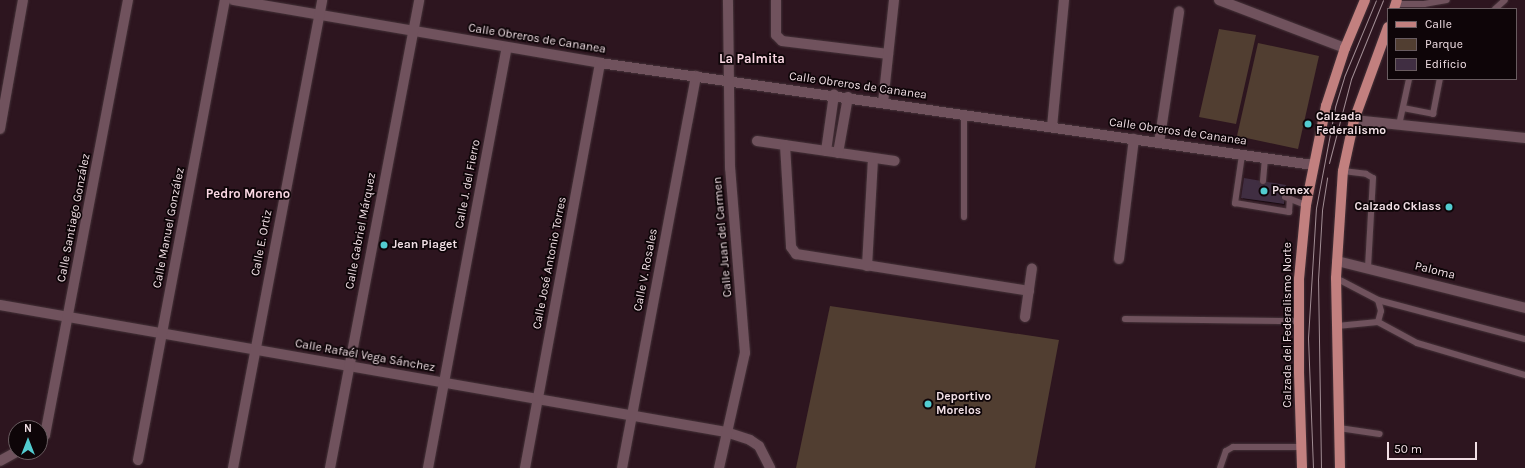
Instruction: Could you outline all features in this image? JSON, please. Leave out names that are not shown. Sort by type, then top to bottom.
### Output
[{"type":"main road","name":"Calzada del Federalismo Norte","points":[[1302,468],[1299,321],[1301,242],[1313,165],[1326,106],[1345,48],[1362,3]]},
{"type":"main road","points":[[1340,468],[1336,278],[1343,171],[1354,120],[1387,33]]},
{"type":"street","points":[[0,129],[23,0]]},
{"type":"street","name":"Calle Santiago González","points":[[48,420],[128,0]]},
{"type":"street","name":"Calle Manuel González","points":[[138,460],[225,0]]},
{"type":"street","name":"Calle Obreros de Cananea","points":[[233,0],[600,63],[848,97],[1313,165]]},
{"type":"street","name":"Calle E. Ortiz","points":[[233,468],[254,350],[322,0]]},
{"type":"street","name":"Calle Gabriel Márquez","points":[[330,468],[348,366],[419,0]]},
{"type":"street","name":"Calle Juan del Carmen","points":[[719,468],[745,353],[730,168],[728,0]]},
{"type":"street","points":[[776,0],[776,35],[782,41],[888,54]]},
{"type":"street","points":[[883,103],[894,0]]},
{"type":"street","points":[[1052,127],[1064,0]]},
{"type":"street","points":[[1219,0],[1345,48]]},
{"type":"street","points":[[1159,143],[1179,12]]},
{"type":"street","name":"Calle J. del Fierro","points":[[428,468],[507,47]]},
{"type":"street","name":"Calle José Antonio Torres","points":[[525,468],[600,63]]},
{"type":"street","name":"Calle V. Rosales","points":[[622,468],[696,76]]},
{"type":"street","points":[[826,151],[834,95]]},
{"type":"street","points":[[838,153],[848,97]]},
{"type":"street","points":[[1354,120],[1525,138]]},
{"type":"street","points":[[1119,258],[1134,139]]},
{"type":"street","points":[[757,141],[895,161]]},
{"type":"street","points":[[785,145],[792,251],[796,254],[1029,291]]},
{"type":"street","points":[[867,266],[873,158]]},
{"type":"street","name":"Paloma","points":[[1337,260],[1525,308]]},
{"type":"street","points":[[1025,317],[1032,268]]},
{"type":"street","name":"Calle Rafaél Vega Sánchez","points":[[0,305],[726,432],[750,440],[759,446],[770,468]]},
{"type":"lane","points":[[1396,4],[1424,4],[1447,0]]},
{"type":"lane","points":[[1496,8],[1505,0]]},
{"type":"lane","points":[[1399,125],[1409,80]]},
{"type":"lane","points":[[1403,108],[1433,114],[1440,80]]},
{"type":"lane","points":[[964,114],[964,216]]},
{"type":"lane","points":[[1242,155],[1235,203],[1289,212],[1287,198],[1306,205]]},
{"type":"lane","points":[[1263,181],[1265,158]]},
{"type":"lane","points":[[1343,171],[1366,174],[1373,178],[1368,268]]},
{"type":"lane","points":[[1336,278],[1378,300],[1525,339]]},
{"type":"lane","points":[[1378,300],[1381,311],[1378,322]]},
{"type":"lane","points":[[1125,319],[1299,321]]},
{"type":"lane","points":[[1337,326],[1378,322],[1417,343],[1525,375]]},
{"type":"lane","points":[[1338,428],[1380,434]]},
{"type":"lane","points":[[1220,468],[1226,451],[1233,447],[1302,447]]},
{"type":"green space","points":[[1219,29],[1256,35],[1236,124],[1199,117]]},
{"type":"green space","points":[[1258,43],[1319,56],[1298,149],[1237,136]]},
{"type":"green space","name":"Deportivo Morelos","points":[[830,306],[1059,340],[1035,468],[796,468]]},
{"type":"building","name":"Pemex","points":[[1244,178],[1286,185],[1284,204],[1241,198]]},
{"type":"tram line","points":[[1313,468],[1308,338],[1316,208],[1335,107],[1344,77],[1376,0]]},
{"type":"tram line","points":[[1329,163],[1351,79],[1383,0]]},
{"type":"tram line","points":[[1321,468],[1318,280],[1322,210],[1327,177]]},
{"type":"place","name":"Calzada Federalismo","points":[[1308,124]]},
{"type":"place","name":"Pemex","points":[[1264,191]]},
{"type":"place","name":"Calzado Cklass","points":[[1449,207]]},
{"type":"place","name":"Jean Piaget","points":[[384,245]]},
{"type":"place","name":"Deportivo Morelos","points":[[928,404]]},
{"type":"district","name":"La Palmita","points":[[752,59]]},
{"type":"district","name":"Pedro Moreno","points":[[248,194]]}]
